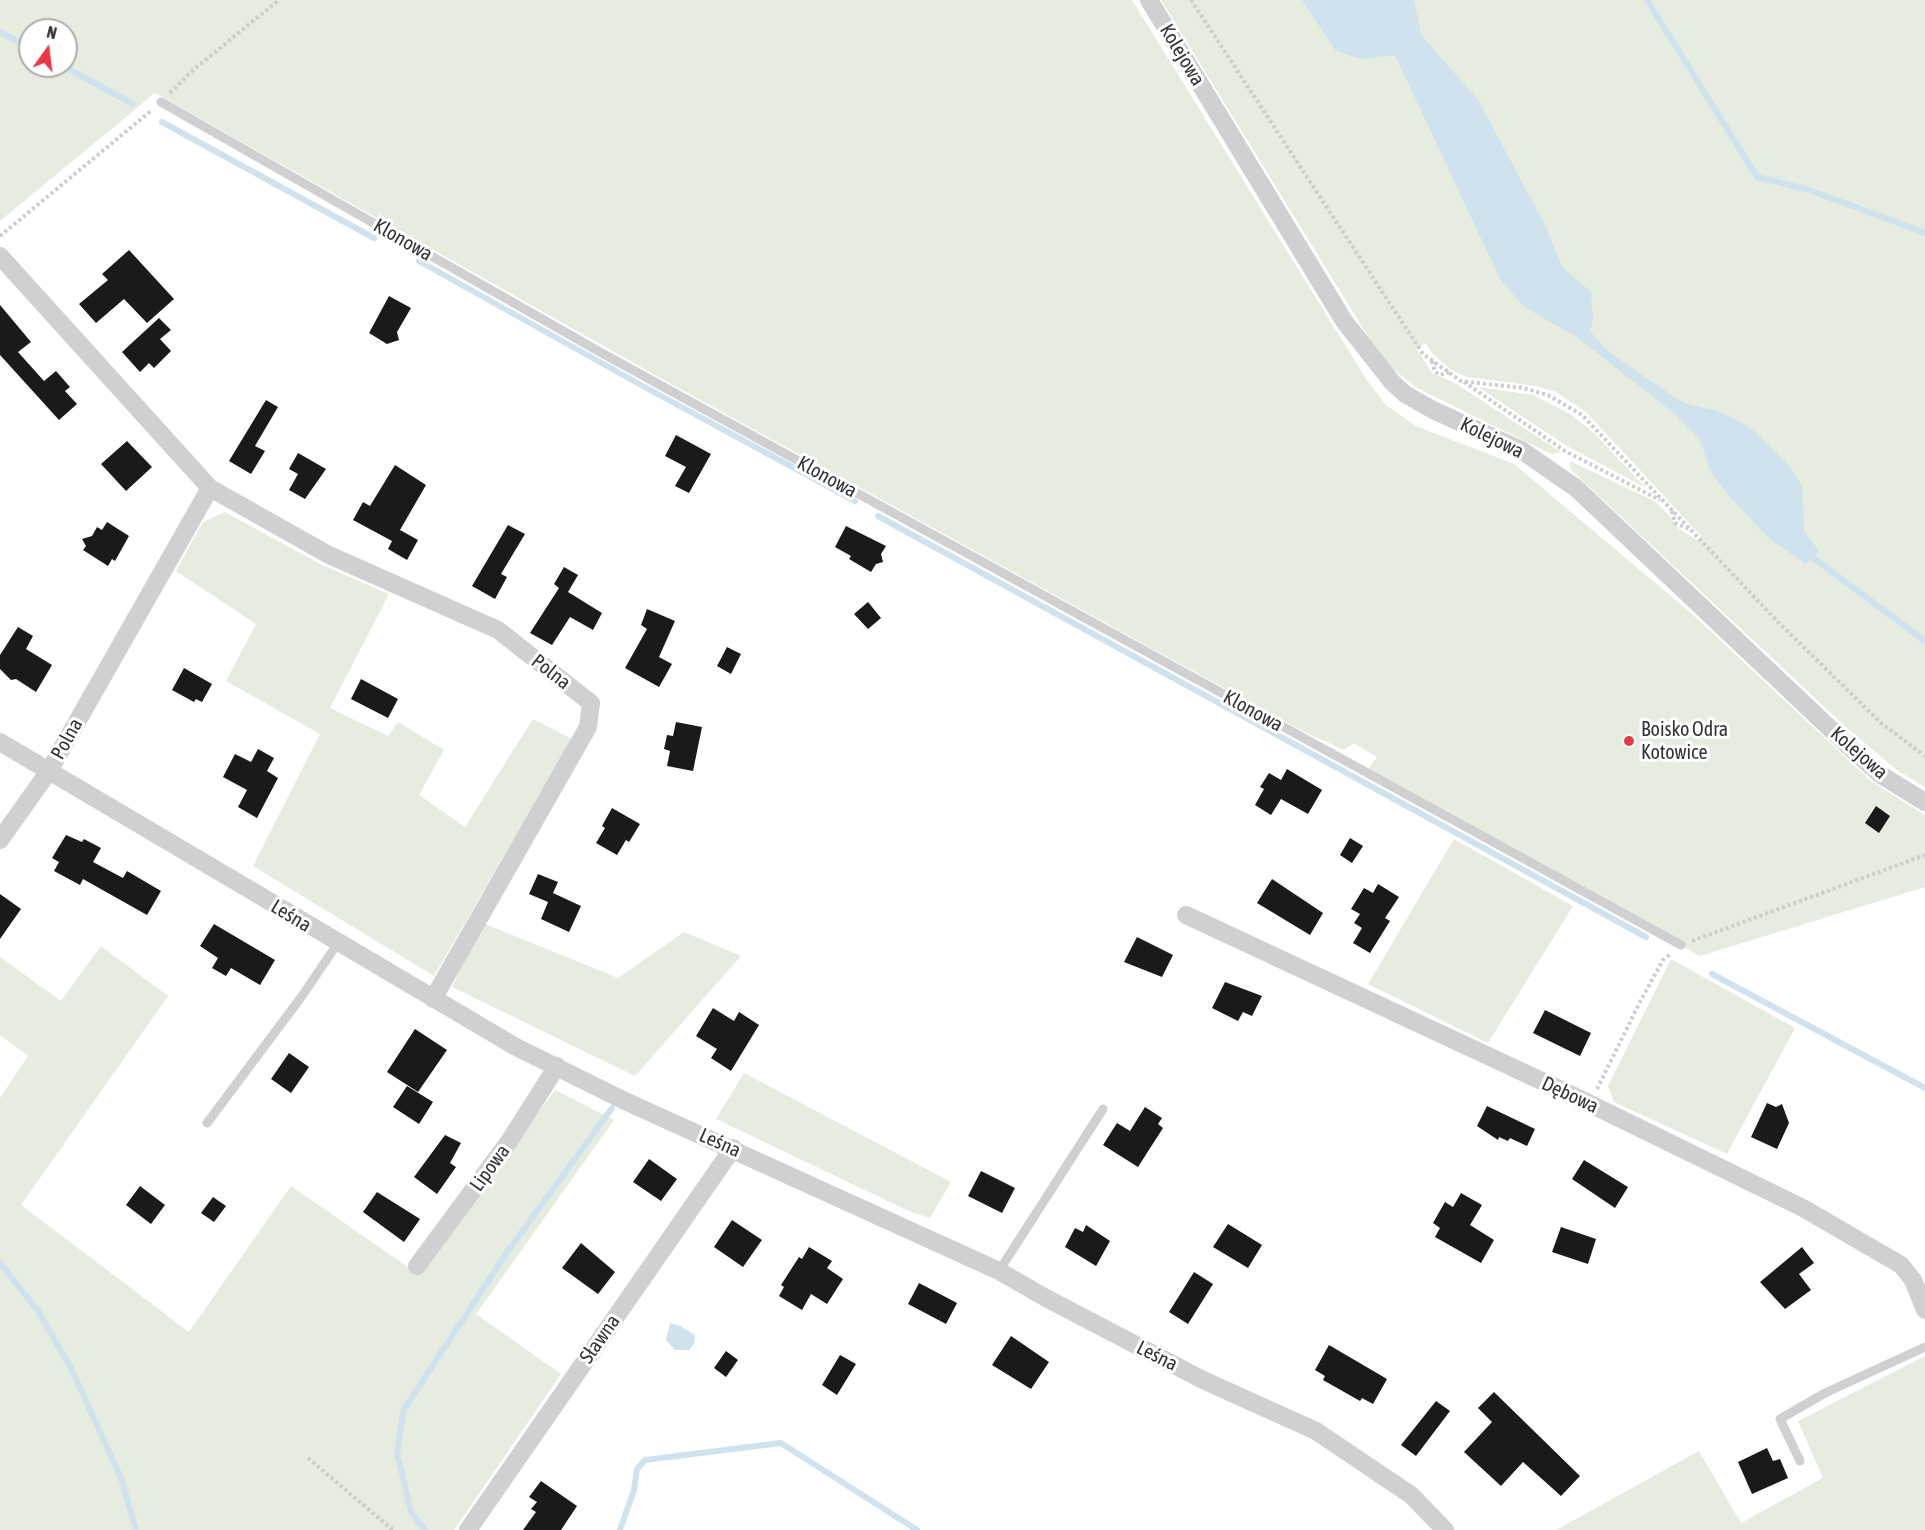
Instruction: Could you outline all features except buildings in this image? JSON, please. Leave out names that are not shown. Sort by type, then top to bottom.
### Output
[{"type":"street","name":"Kolejowa","points":[[1149,0],[1344,321],[1392,382],[1405,394],[1433,410],[1521,450],[1576,488],[1857,754],[1881,775],[1925,802]]},
{"type":"street","name":"Polna","points":[[0,256],[210,488],[330,555],[498,630],[591,703],[588,727],[433,999]]},
{"type":"street","name":"Polna","points":[[0,840],[49,771],[210,488]]},
{"type":"street","name":"Leśna","points":[[0,742],[516,1047],[625,1101],[733,1148],[999,1271],[1203,1380],[1316,1431],[1411,1495],[1445,1530]]},
{"type":"street","name":"Dębowa","points":[[1186,915],[1590,1104],[1803,1208],[1901,1265],[1913,1280],[1925,1310]]},
{"type":"street","name":"Lipowa","points":[[417,1266],[510,1140],[556,1066]]},
{"type":"street","name":"Sławna","points":[[468,1530],[733,1148]]},
{"type":"lane","name":"Klonowa","points":[[161,102],[600,352],[1681,945]]},
{"type":"lane","points":[[207,1123],[303,996],[338,943]]},
{"type":"lane","points":[[999,1271],[1103,1109]]},
{"type":"lane","points":[[1800,1461],[1780,1419],[1825,1393],[1925,1347]]},
{"type":"path","points":[[0,236],[161,102],[193,70],[279,0]]},
{"type":"path","points":[[1191,0],[1423,354],[1565,451],[1664,502]]},
{"type":"path","points":[[1432,360],[1435,372],[1440,375],[1449,372]]},
{"type":"path","points":[[1461,381],[1531,390],[1548,395],[1582,415],[1778,622],[1881,723],[1925,756]]},
{"type":"path","points":[[1590,1104],[1664,960],[1681,945],[1925,855]]},
{"type":"path","points":[[308,1458],[393,1530]]},
{"type":"shaded area","points":[[0,0],[1132,0],[1366,379],[1386,405],[1416,426],[1514,464],[1691,613],[1872,782],[1925,815],[1925,887],[1700,956],[1367,770],[1377,757],[1354,743],[1344,750],[1302,731],[671,384],[155,93],[0,221]]},
{"type":"shaded area","points":[[1161,0],[1925,0],[1925,787],[1898,771],[1848,729],[1571,470],[1570,461],[1654,501],[1669,515],[1679,529],[1697,540],[1701,536],[1586,412],[1556,392],[1536,386],[1467,377],[1451,370],[1432,353],[1426,343],[1416,348],[1433,374],[1453,382],[1561,452],[1551,454],[1417,388],[1393,369],[1377,351]]},
{"type":"shaded area","points":[[1478,387],[1533,395],[1570,414],[1595,434],[1646,488],[1567,446]]},
{"type":"shaded area","points":[[225,512],[322,565],[389,594],[330,708],[388,736],[398,722],[444,750],[419,795],[465,827],[533,719],[572,739],[434,976],[253,866],[320,734],[226,681],[256,624],[176,571],[203,522]]},
{"type":"shaded area","points":[[1454,839],[1573,906],[1488,1043],[1368,984]]},
{"type":"shaded area","points":[[483,923],[618,978],[684,932],[741,956],[635,1076],[452,987]]},
{"type":"shaded area","points":[[101,946],[168,996],[21,1205],[189,1332],[291,1186],[418,1274],[555,1090],[614,1120],[476,1314],[561,1374],[454,1530],[0,1530],[0,1098],[28,1056],[0,1035],[0,957],[61,1001]]},
{"type":"shaded area","points":[[1671,959],[1795,1028],[1727,1154],[1614,1102],[1608,1086]]},
{"type":"shaded area","points":[[744,1073],[951,1182],[930,1218],[911,1212],[716,1119]]},
{"type":"shaded area","points":[[1925,1356],[1925,1530],[1556,1530],[1699,1451],[1741,1523],[1823,1478],[1798,1421]]},
{"type":"water","points":[[1302,0],[1414,0],[1421,35],[1478,100],[1545,225],[1563,268],[1591,292],[1593,320],[1590,331],[1606,350],[1683,403],[1714,410],[1738,420],[1755,432],[1790,467],[1802,485],[1804,531],[1819,551],[1806,564],[1772,541],[1729,496],[1711,472],[1700,440],[1676,415],[1577,337],[1524,307],[1500,279],[1395,55],[1361,59],[1336,51]]},
{"type":"water","points":[[670,1323],[695,1335],[694,1344],[689,1350],[675,1350],[666,1340]]},
{"type":"waterway","points":[[1647,0],[1757,177],[1809,190],[1925,233]]},
{"type":"waterway","points":[[0,32],[18,42]]},
{"type":"waterway","points":[[78,74],[133,104]]},
{"type":"waterway","points":[[162,122],[374,238]]},
{"type":"waterway","points":[[419,261],[855,501]]},
{"type":"waterway","points":[[878,516],[1646,937]]},
{"type":"waterway","points":[[1808,554],[1925,641]]},
{"type":"waterway","points":[[1712,974],[1925,1088]]},
{"type":"waterway","points":[[425,1530],[411,1512],[397,1453],[404,1409],[508,1251],[612,1108]]},
{"type":"waterway","points":[[0,1263],[38,1311],[71,1368],[121,1478],[136,1530]]},
{"type":"waterway","points":[[620,1530],[634,1490],[637,1469],[645,1460],[781,1443],[917,1530]]},
{"type":"place","name":"Boisko Odra Kotowice","points":[[1629,741]]}]
